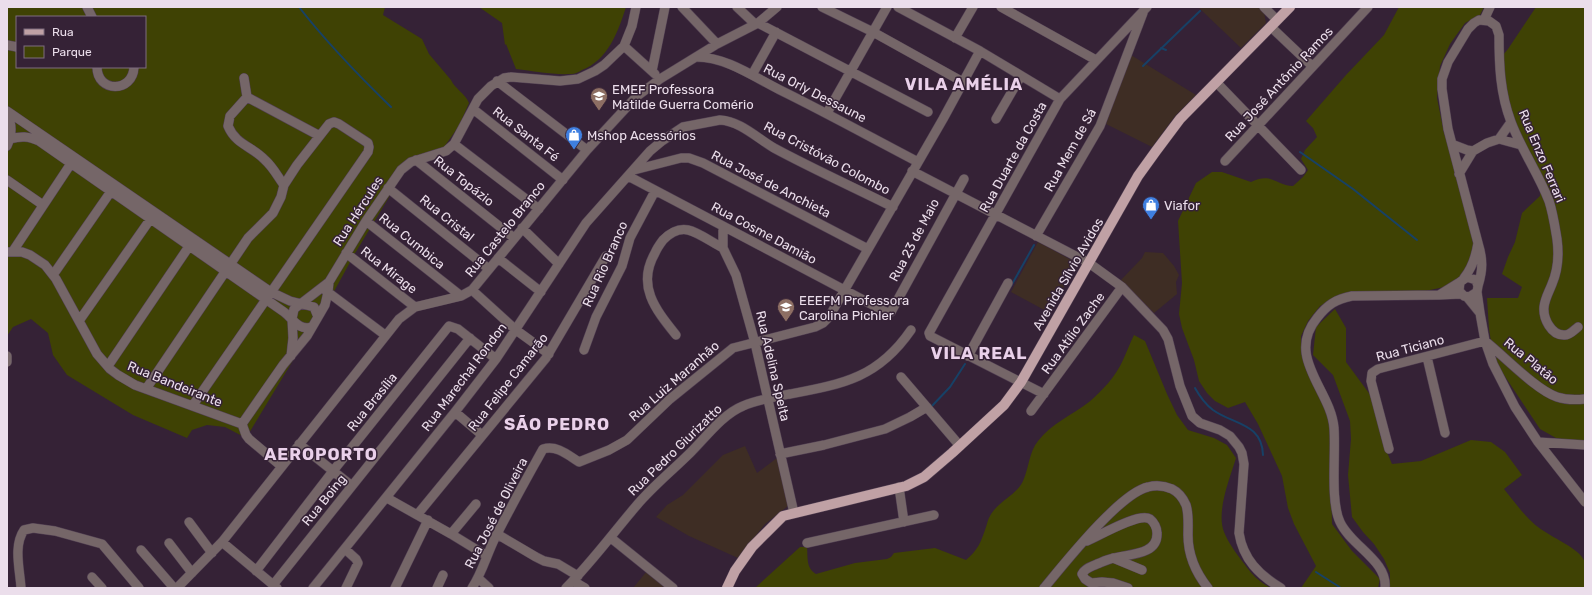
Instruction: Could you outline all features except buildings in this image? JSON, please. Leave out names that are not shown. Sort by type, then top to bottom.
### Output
[{"type":"main road","name":"Avenida Sílvio Avidos","points":[[727,588],[735,571],[752,547],[776,521],[783,516],[912,484],[924,477],[1004,405],[1020,382],[1138,176],[1152,156],[1180,119],[1290,7]]},
{"type":"street","points":[[87,7],[92,16]]},
{"type":"street","points":[[416,160],[442,153],[454,144],[478,99],[497,81],[511,77],[560,81],[578,79],[604,65],[624,46],[632,26],[636,7]]},
{"type":"street","points":[[652,71],[665,7]]},
{"type":"street","points":[[682,7],[717,44]]},
{"type":"street","points":[[737,7],[756,23],[928,112]]},
{"type":"street","name":"Rua Castelo Branco","points":[[177,588],[222,542],[399,319],[415,307],[460,296],[472,290],[587,150],[636,97],[660,79],[717,44],[756,23],[777,7]]},
{"type":"street","points":[[822,7],[873,32],[963,82]]},
{"type":"street","points":[[827,113],[887,7]]},
{"type":"street","points":[[898,7],[980,51],[1060,99]]},
{"type":"street","points":[[955,38],[973,7]]},
{"type":"street","points":[[1001,7],[1096,60]]},
{"type":"street","points":[[1264,7],[1274,24],[1312,66]]},
{"type":"street","name":"Rua José Antônio Ramos","points":[[1225,161],[1312,66],[1352,26],[1368,7]]},
{"type":"street","points":[[1490,7],[1484,20],[1474,23],[1468,29],[1445,69],[1442,89],[1448,129],[1454,145],[1459,174],[1482,254],[1483,268],[1478,289],[1485,341],[1493,364],[1526,426],[1585,502]]},
{"type":"street","name":"Rua Duarte da Costa","points":[[968,356],[930,336],[929,333],[996,216],[1060,99],[1146,8]]},
{"type":"street","name":"Rua Mem de Sá","points":[[1036,236],[1100,126],[1146,8]]},
{"type":"street","name":"Rua Enzo Ferrari","points":[[1484,20],[1494,24],[1499,32],[1500,80],[1511,122],[1549,201],[1557,241],[1557,266],[1554,280],[1545,301],[1544,308],[1546,320],[1555,331],[1563,335],[1567,335],[1578,327]]},
{"type":"street","points":[[752,75],[776,32]]},
{"type":"street","points":[[624,46],[660,79]]},
{"type":"street","name":"Rua Luiz Maranhão","points":[[543,449],[551,447],[558,449],[579,462],[609,450],[627,440],[670,399],[728,350],[740,345],[755,343],[821,325],[829,317],[893,207],[980,51]]},
{"type":"street","name":"Rua Orly Dessaune","points":[[696,57],[717,59],[752,75],[918,162]]},
{"type":"street","points":[[97,68],[99,77],[103,82],[114,87],[120,86],[130,80],[133,75],[134,68]]},
{"type":"street","points":[[996,119],[1021,76]]},
{"type":"street","points":[[244,78],[247,97]]},
{"type":"street","points":[[497,81],[587,150]]},
{"type":"street","points":[[1216,82],[1301,170]]},
{"type":"street","points":[[247,97],[318,135]]},
{"type":"street","points":[[247,97],[230,116],[228,121],[230,131],[237,140],[266,160],[284,185]]},
{"type":"street","name":"Rua Santa Fé","points":[[473,109],[563,180]]},
{"type":"street","points":[[7,113],[11,123],[9,143]]},
{"type":"street","points":[[7,113],[73,161],[269,296],[297,325],[302,328],[312,327]]},
{"type":"street","name":"Rua Cristóvão Colombo","points":[[631,173],[650,151],[683,127],[726,120],[773,147],[893,207]]},
{"type":"street","points":[[146,389],[251,235],[273,213],[281,197],[284,185],[318,135],[329,124],[334,122],[339,124],[368,143],[369,149],[193,405]]},
{"type":"street","points":[[1499,139],[1511,122]]},
{"type":"street","points":[[9,143],[20,136],[30,137],[73,161]]},
{"type":"street","points":[[1459,174],[1473,150],[1487,142],[1499,139],[1522,145]]},
{"type":"street","points":[[454,144],[539,209]]},
{"type":"street","points":[[1454,145],[1461,149],[1473,150]]},
{"type":"street","name":"Rua José de Anchieta","points":[[631,173],[672,159],[688,158],[703,163],[868,249]]},
{"type":"street","name":"Rua Hércules","points":[[299,304],[326,287],[388,188],[401,170],[416,160]]},
{"type":"street","name":"Rua Topázio","points":[[416,160],[514,238]]},
{"type":"street","points":[[10,251],[73,161]]},
{"type":"street","points":[[912,171],[1089,263],[1122,288],[1166,334],[1180,386],[1188,408],[1194,419],[1200,423],[1224,432],[1234,440],[1239,447],[1244,464],[1239,533],[1240,542],[1246,556],[1256,570],[1281,588]]},
{"type":"street","name":"Rua Cosme Damião","points":[[631,173],[655,191],[888,313]]},
{"type":"street","name":"Rua Marechal Rondon","points":[[313,588],[456,412],[516,330],[582,228],[631,173]]},
{"type":"street","name":"Rua 23 de Maio","points":[[888,313],[891,312],[954,194],[964,179]]},
{"type":"street","points":[[7,180],[43,205]]},
{"type":"street","points":[[53,275],[113,188]]},
{"type":"street","name":"Rua Cristal","points":[[388,188],[490,269]]},
{"type":"street","name":"Rua Rio Branco","points":[[584,350],[596,317],[622,266],[630,238],[655,191]]},
{"type":"street","points":[[79,321],[152,216]]},
{"type":"street","name":"Rua Cumbica","points":[[366,221],[460,296]]},
{"type":"street","name":"Rua Adelina Spelta","points":[[723,227],[723,248],[736,274],[755,343],[794,513]]},
{"type":"street","points":[[522,228],[559,264]]},
{"type":"street","points":[[676,335],[662,318],[650,296],[647,284],[647,273],[651,260],[660,243],[676,231],[683,229],[693,232],[723,248]]},
{"type":"street","points":[[108,366],[191,243]]},
{"type":"street","points":[[1439,295],[1462,280],[1472,268],[1476,258],[1478,243]]},
{"type":"street","name":"Rua Bandeirante","points":[[10,251],[30,255],[45,264],[53,275],[97,354],[108,366],[126,380],[146,389],[242,424]]},
{"type":"street","name":"Rua Mirage","points":[[346,253],[415,307]]},
{"type":"street","name":"Rua Felipe Camarão","points":[[417,515],[549,354],[593,275],[606,256]]},
{"type":"street","points":[[498,258],[541,292]]},
{"type":"street","points":[[1462,280],[1473,278],[1478,289]]},
{"type":"street","points":[[1462,280],[1459,288],[1480,312]]},
{"type":"street","points":[[1008,283],[968,356],[1020,382]]},
{"type":"street","points":[[326,287],[385,335]]},
{"type":"street","name":"Rua Hércules","points":[[242,424],[283,365],[304,340],[312,327],[325,305],[326,287]]},
{"type":"street","name":"Rua Atílio Zache","points":[[1032,411],[1122,288]]},
{"type":"street","points":[[1385,588],[1386,581],[1382,570],[1352,539],[1339,519],[1336,505],[1333,421],[1329,408],[1311,371],[1306,352],[1307,337],[1312,324],[1329,304],[1344,298],[1352,296],[1472,296],[1478,289]]},
{"type":"street","points":[[472,290],[516,330],[549,354]]},
{"type":"street","points":[[269,296],[314,307],[318,317]]},
{"type":"street","points":[[291,356],[293,338],[292,319],[294,309],[299,304]]},
{"type":"street","name":"Rua Brasília","points":[[256,570],[449,326],[458,329],[470,338]]},
{"type":"street","name":"Rua Pedro Giurizatto","points":[[566,588],[611,538],[648,493],[713,429],[738,408],[860,376],[886,360],[901,344],[911,330]]},
{"type":"street","points":[[470,338],[496,359]]},
{"type":"street","name":"Rua Boing","points":[[275,586],[352,486],[470,338]]},
{"type":"street","name":"Rua Ticiano","points":[[1389,449],[1371,381],[1371,374],[1378,369],[1485,341]]},
{"type":"street","name":"Rua Platão","points":[[1485,341],[1543,390],[1557,397],[1585,399]]},
{"type":"street","points":[[7,356],[7,362]]},
{"type":"street","points":[[1427,357],[1445,433]]},
{"type":"street","points":[[901,377],[960,446]]},
{"type":"street","name":"Rua Atílio Zache","points":[[1020,382],[1044,394]]},
{"type":"street","points":[[780,454],[824,445],[885,429],[927,407]]},
{"type":"street","points":[[456,412],[482,435]]},
{"type":"street","points":[[242,424],[249,439],[281,466]]},
{"type":"street","points":[[1538,442],[1585,445]]},
{"type":"street","points":[[299,444],[352,486]]},
{"type":"street","name":"Rua José de Oliveira","points":[[472,588],[478,578],[497,534],[543,449]]},
{"type":"street","points":[[1044,588],[1082,543],[1128,497],[1148,487],[1164,486],[1177,492],[1186,505],[1191,556],[1195,568],[1208,588]]},
{"type":"street","points":[[899,487],[904,522]]},
{"type":"street","points":[[387,498],[428,520],[487,556]]},
{"type":"street","points":[[451,534],[476,504]]},
{"type":"street","points":[[808,543],[934,515]]},
{"type":"street","points":[[1082,543],[1135,520],[1144,518],[1149,519],[1156,528],[1157,533],[1154,545],[1144,551],[1113,558],[1088,567],[1084,571],[1083,577],[1091,583],[1112,583],[1128,588]]},
{"type":"street","points":[[395,588],[428,520]]},
{"type":"street","points":[[189,522],[212,553]]},
{"type":"street","points":[[21,588],[18,551],[20,536],[24,530],[33,528],[55,531],[102,544],[139,588]]},
{"type":"street","points":[[497,534],[544,561],[558,564],[585,588]]},
{"type":"street","points":[[611,538],[673,588]]},
{"type":"street","points":[[222,542],[275,586]]},
{"type":"street","points":[[169,544],[192,573]]},
{"type":"street","points":[[345,549],[356,559],[358,563],[346,588]]},
{"type":"street","points":[[141,550],[174,588]]},
{"type":"street","points":[[1113,558],[1142,570]]},
{"type":"street","points":[[437,588],[443,575]]},
{"type":"street","points":[[92,577],[102,588]]},
{"type":"street","points":[[478,578],[489,588]]},
{"type":"shaded area","points":[[1198,7],[1260,7],[1264,12],[1266,23],[1241,48]]},
{"type":"shaded area","points":[[1131,55],[1196,95],[1175,116],[1152,147],[1106,124]]},
{"type":"shaded area","points":[[1038,242],[1077,263],[1050,313],[1011,292]]},
{"type":"shaded area","points":[[1145,252],[1163,253],[1174,266],[1179,275],[1176,282],[1177,294],[1154,313],[1121,280],[1142,258]]},
{"type":"shaded area","points":[[745,446],[757,473],[777,458],[788,506],[765,524],[738,558],[689,536],[656,517],[667,505],[683,495],[723,455]]},
{"type":"shaded area","points":[[647,571],[667,588],[633,588]]},
{"type":"green space","points":[[7,7],[385,7],[383,15],[422,39],[429,54],[469,103],[459,126],[444,147],[406,169],[354,255],[326,306],[246,438],[225,427],[207,425],[192,430],[187,438],[133,415],[67,375],[53,355],[48,333],[31,319],[13,327],[7,336]]},
{"type":"green space","points":[[479,7],[626,7],[611,44],[599,59],[577,73],[564,74],[516,69],[506,44],[505,45],[502,23]]},
{"type":"green space","points":[[1399,7],[1484,7],[1480,15],[1465,23],[1450,44],[1440,66],[1437,98],[1444,133],[1464,191],[1474,249],[1468,270],[1454,285],[1425,291],[1344,294],[1320,306],[1308,321],[1301,336],[1301,352],[1306,370],[1326,411],[1330,427],[1332,524],[1352,551],[1380,579],[1378,588],[1301,588],[1316,566],[1294,524],[1288,508],[1282,476],[1258,424],[1245,402],[1228,408],[1215,401],[1207,393],[1199,381],[1194,360],[1182,328],[1179,314],[1182,283],[1178,221],[1196,183],[1212,172],[1222,172],[1251,182],[1264,178],[1293,186],[1303,177],[1308,170],[1301,159],[1305,150],[1317,137],[1313,128],[1306,121],[1346,75],[1384,35]]},
{"type":"green space","points":[[1536,7],[1585,7],[1585,443],[1556,438],[1540,429],[1494,360],[1489,329],[1487,298],[1518,298],[1522,287],[1502,274],[1515,242],[1522,213],[1540,196],[1540,180],[1504,110],[1498,61],[1508,49]]},
{"type":"green space","points":[[1335,309],[1346,328],[1346,362],[1374,400],[1381,438],[1392,464],[1421,461],[1471,440],[1491,442],[1505,452],[1522,475],[1504,489],[1535,524],[1551,536],[1569,546],[1583,558],[1586,569],[1585,588],[1390,588],[1390,573],[1384,559],[1352,517],[1348,475],[1351,439],[1350,421],[1333,375],[1313,355],[1316,327]]},
{"type":"green space","points":[[1134,335],[1145,341],[1177,415],[1188,430],[1214,438],[1227,445],[1236,458],[1227,485],[1223,505],[1222,524],[1224,532],[1235,551],[1252,573],[1271,588],[755,588],[800,547],[807,547],[809,566],[816,574],[855,563],[887,559],[894,553],[935,548],[966,560],[979,545],[993,511],[1016,491],[1023,481],[1035,445],[1049,430],[1089,402],[1104,388],[1120,366]]},
{"type":"waterway","points":[[299,7],[343,58],[391,107]]},
{"type":"waterway","points":[[1143,66],[1200,11]]},
{"type":"waterway","points":[[1161,48],[1166,50]]},
{"type":"waterway","points":[[1300,152],[1353,189],[1417,240]]},
{"type":"waterway","points":[[1011,286],[1034,245]]},
{"type":"waterway","points":[[931,407],[950,387],[965,364]]},
{"type":"waterway","points":[[1195,388],[1203,400],[1213,410],[1246,426],[1252,431],[1258,437],[1263,455]]},
{"type":"waterway","points":[[1316,572],[1341,588]]},
{"type":"place","name":"EMEF Professora Matilde Guerra Comério","points":[[599,111]]},
{"type":"place","name":"Mshop Acessórios","points":[[574,150]]},
{"type":"place","name":"Viafor","points":[[1151,220]]},
{"type":"place","name":"EEEFM Professora Carolina Pichler","points":[[786,322]]},
{"type":"district","name":"VILA AMÉLIA","points":[[964,84]]},
{"type":"district","name":"VILA REAL","points":[[979,353]]},
{"type":"district","name":"SÃO PEDRO","points":[[557,424]]},
{"type":"district","name":"AEROPORTO","points":[[321,454]]}]
